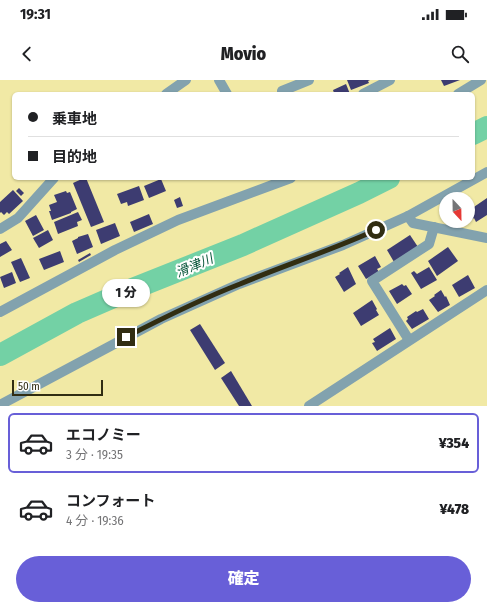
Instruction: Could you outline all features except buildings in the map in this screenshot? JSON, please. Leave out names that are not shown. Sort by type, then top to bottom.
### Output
[{"type":"street","points":[[169,92],[186,80]]},
{"type":"street","points":[[218,80],[226,92]]},
{"type":"street","points":[[282,91],[309,80]]},
{"type":"street","points":[[367,92],[390,80]]},
{"type":"street","points":[[461,92],[481,80]]},
{"type":"street","points":[[475,179],[487,172]]},
{"type":"street","points":[[0,229],[18,218],[52,180]]},
{"type":"street","points":[[0,312],[122,246],[178,220],[286,180]]},
{"type":"street","points":[[0,405],[161,319],[239,284],[343,245],[408,216],[473,180]]},
{"type":"street","points":[[408,216],[413,223],[487,238]]},
{"type":"street","points":[[409,340],[372,281],[429,244],[434,227]]},
{"type":"street","points":[[309,406],[487,290]]},
{"type":"waterway","name":"滑津川","points":[[475,133],[487,127]]},
{"type":"waterway","name":"滑津川","points":[[0,355],[77,313],[243,245],[385,180]]},
{"type":"route","points":[[126,337],[161,319],[239,284],[343,245],[376,230]]}]
